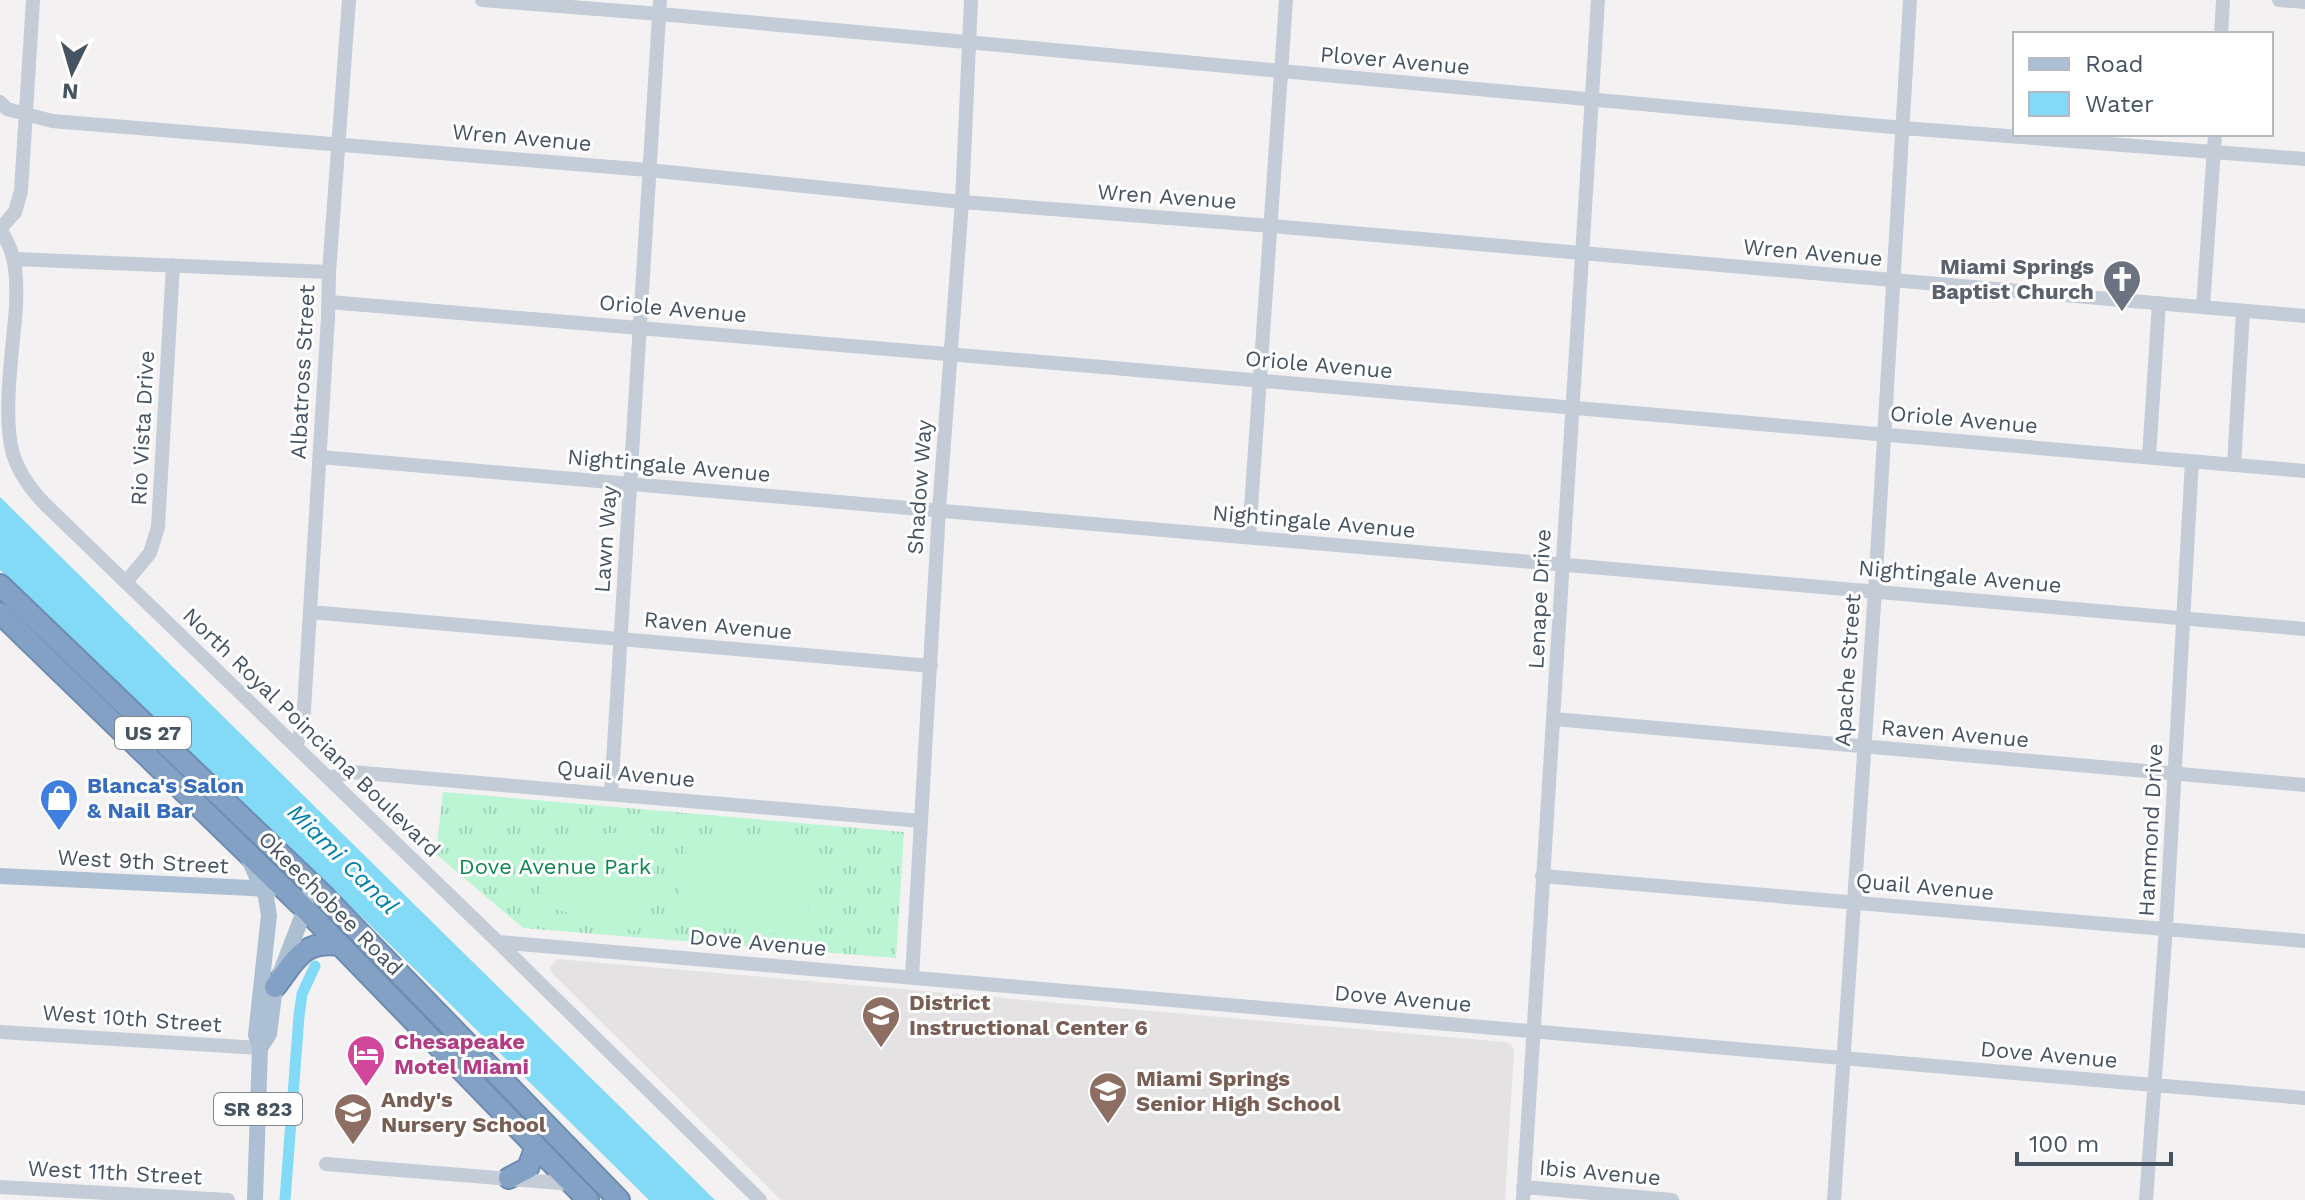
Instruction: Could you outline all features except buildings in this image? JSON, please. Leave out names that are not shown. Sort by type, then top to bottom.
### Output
[{"type":"highway","name":"Okeechobee Road","points":[[0,585],[618,1199]]},
{"type":"highway","name":"Okeechobee Road","points":[[0,613],[284,889]]},
{"type":"highway","points":[[284,889],[310,895]]},
{"type":"highway","name":"Okeechobee Road","points":[[310,895],[340,945],[588,1200]]},
{"type":"highway","points":[[275,987],[306,948],[324,943],[340,945]]},
{"type":"highway","points":[[509,1178],[528,1168],[534,1144]]},
{"type":"highway","points":[[572,1184],[589,1185],[618,1199]]},
{"type":"main road","name":"SR 823","points":[[243,849],[263,888],[269,915],[256,1035],[260,1048],[255,1200]]},
{"type":"main road","name":"West 9th Street","points":[[0,876],[284,889]]},
{"type":"main road","name":"SR 823","points":[[260,1048],[269,1034],[275,987],[310,895]]},
{"type":"street","points":[[11,379],[17,287],[14,259],[0,230],[20,201],[33,0]]},
{"type":"street","name":"Albatross Street","points":[[296,746],[303,725],[329,272],[349,0]]},
{"type":"street","name":"Plover Avenue","points":[[482,0],[660,7],[969,43],[2013,136]]},
{"type":"street","name":"Shadow Way","points":[[912,977],[939,510],[962,202],[971,0]]},
{"type":"street","points":[[1249,537],[1286,0]]},
{"type":"street","name":"Lenape Drive","points":[[1523,1194],[1598,0]]},
{"type":"street","name":"Apache Street","points":[[1834,1200],[1910,0]]},
{"type":"street","points":[[2221,32],[2223,0]]},
{"type":"street","points":[[2279,0],[2305,2]]},
{"type":"street","name":"Lawn Way","points":[[611,794],[660,7]]},
{"type":"street","name":"Wren Avenue","points":[[0,102],[7,109],[52,121],[339,143],[962,202],[2305,316]]},
{"type":"street","name":"Plover Avenue","points":[[2016,136],[2305,159]]},
{"type":"street","points":[[2203,307],[2215,136]]},
{"type":"street","points":[[14,259],[329,272]]},
{"type":"street","name":"Rio Vista Drive","points":[[126,582],[150,553],[157,533],[173,265]]},
{"type":"street","name":"Oriole Avenue","points":[[329,302],[950,352],[2305,471]]},
{"type":"street","points":[[2149,457],[2159,303]]},
{"type":"street","points":[[2234,465],[2243,311]]},
{"type":"street","points":[[0,369],[11,379]]},
{"type":"street","name":"North Royal Poinciana Boulevard","points":[[11,379],[10,434],[14,457],[39,498],[760,1200]]},
{"type":"street","name":"Nightingale Avenue","points":[[320,457],[2305,629]]},
{"type":"street","name":"Hammond Drive","points":[[2146,1200],[2166,928],[2192,461]]},
{"type":"street","name":"Raven Avenue","points":[[310,612],[931,666]]},
{"type":"street","name":"Raven Avenue","points":[[1554,719],[2305,785]]},
{"type":"street","name":"Quail Avenue","points":[[329,778],[352,772],[921,821]]},
{"type":"street","name":"Quail Avenue","points":[[1542,876],[2305,941]]},
{"type":"street","name":"Dove Avenue","points":[[498,942],[2305,1098]]},
{"type":"street","name":"West 10th Street","points":[[0,1032],[260,1048]]},
{"type":"street","points":[[326,1164],[572,1184]]},
{"type":"street","name":"West 11th Street","points":[[0,1187],[228,1200]]},
{"type":"street","name":"Ibis Avenue","points":[[1523,1194],[1672,1200]]},
{"type":"shaded area","name":"Miami Springs Senior High School","points":[[557,959],[1505,1042],[1514,1051],[1505,1200],[781,1200],[553,974],[550,968]]},
{"type":"green space","name":"Dove Avenue Park","points":[[443,792],[904,832],[896,958],[523,928],[436,854]]},
{"type":"green space","points":[[609,833],[654,833],[663,837],[638,932],[537,904],[547,878],[563,859]]},
{"type":"green space","points":[[689,837],[815,849],[805,937],[673,921]]},
{"type":"water","name":"Miami Canal","points":[[0,497],[715,1200],[649,1200],[370,925],[0,570]]},
{"type":"waterway","points":[[285,1200],[299,1016],[302,994],[315,966]]},
{"type":"place","name":"Miami Springs Baptist Church","points":[[2122,313]]},
{"type":"place","name":"Blanca's Salon & Nail Bar","points":[[59,832]]},
{"type":"place","name":"District Instructional Center 6","points":[[881,1049]]},
{"type":"place","name":"Chesapeake Motel Miami","points":[[366,1088]]},
{"type":"place","name":"Miami Springs Senior High School","points":[[1108,1125]]},
{"type":"place","name":"Andy's Nursery School","points":[[353,1146]]}]
